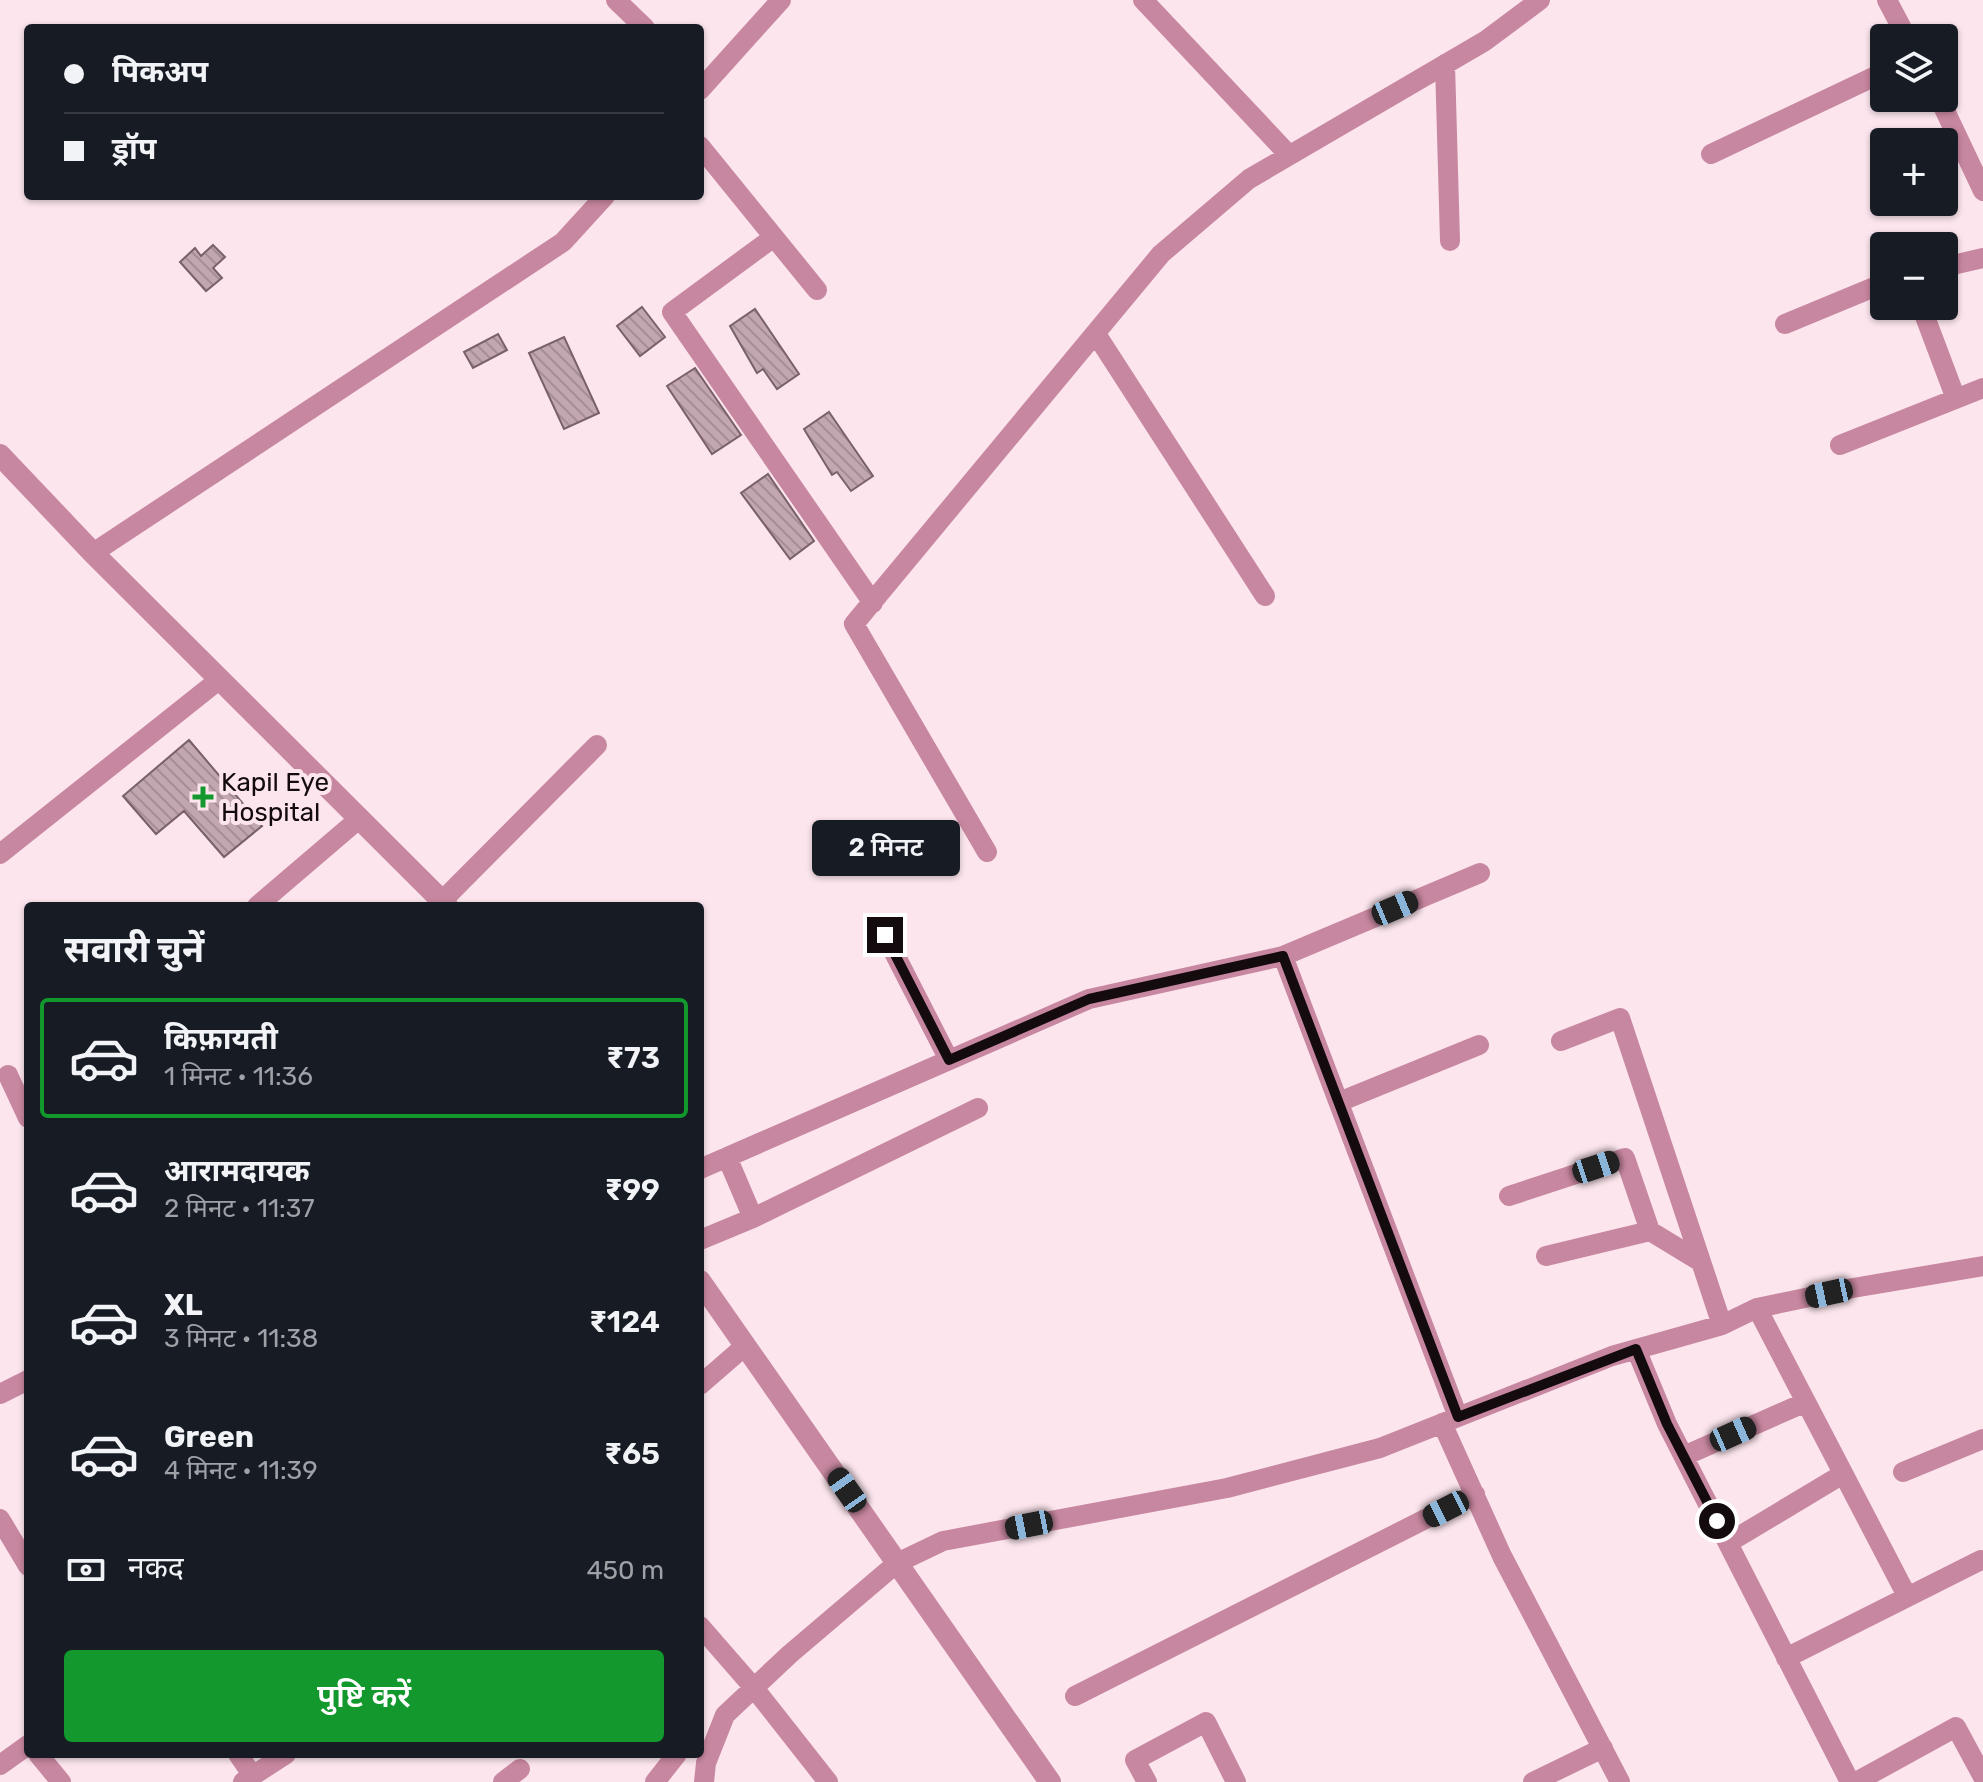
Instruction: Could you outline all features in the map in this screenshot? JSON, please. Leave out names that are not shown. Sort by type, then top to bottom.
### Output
[{"type":"street","points":[[616,0],[641,24]]},
{"type":"street","points":[[704,83],[781,0]]},
{"type":"street","points":[[1143,0],[1289,155]]},
{"type":"street","points":[[987,852],[854,624],[1161,254],[1249,179],[1485,41],[1540,0]]},
{"type":"street","points":[[1887,0],[1900,24]]},
{"type":"street","points":[[1445,64],[1450,241]]},
{"type":"street","points":[[1711,154],[1870,79]]},
{"type":"street","points":[[1946,112],[1983,191]]},
{"type":"street","points":[[704,151],[817,290]]},
{"type":"street","points":[[93,553],[563,242],[601,200]]},
{"type":"street","points":[[774,237],[672,312],[873,603]]},
{"type":"street","points":[[1958,264],[1983,258]]},
{"type":"street","points":[[1785,324],[1870,289]]},
{"type":"street","points":[[1926,320],[1956,399]]},
{"type":"street","points":[[1096,334],[1265,596]]},
{"type":"street","points":[[1840,445],[1983,388]]},
{"type":"street","points":[[0,455],[93,553],[444,902]]},
{"type":"street","points":[[0,854],[220,679]]},
{"type":"street","points":[[446,902],[597,745]]},
{"type":"street","points":[[262,902],[360,818]]},
{"type":"street","points":[[704,1167],[1089,999],[1283,956],[1480,873]]},
{"type":"street","points":[[885,935],[949,1060]]},
{"type":"street","points":[[1283,956],[1339,1102],[1475,1494],[1502,1556],[1620,1782]]},
{"type":"street","points":[[1561,1041],[1620,1018],[1722,1325]]},
{"type":"street","points":[[1339,1102],[1479,1045]]},
{"type":"street","points":[[24,1070],[4,1076],[24,1111]]},
{"type":"street","points":[[704,1238],[753,1218],[978,1108]]},
{"type":"street","points":[[727,1157],[753,1218]]},
{"type":"street","points":[[1509,1196],[1625,1158],[1650,1231],[1701,1262]]},
{"type":"street","points":[[1546,1256],[1650,1231]]},
{"type":"street","points":[[704,1782],[709,1738],[725,1715],[897,1563],[943,1541],[1227,1488],[1380,1448],[1636,1349],[1722,1325],[1757,1308],[1983,1266]]},
{"type":"street","points":[[704,1287],[1050,1782]]},
{"type":"street","points":[[1757,1308],[1907,1596]]},
{"type":"street","points":[[704,1382],[745,1346]]},
{"type":"street","points":[[1636,1349],[1684,1456],[1786,1658],[1861,1781],[1956,1727],[1983,1777]]},
{"type":"street","points":[[0,1394],[24,1382]]},
{"type":"street","points":[[1684,1456],[1806,1402]]},
{"type":"street","points":[[1903,1472],[1983,1439]]},
{"type":"street","points":[[1728,1543],[1843,1474]]},
{"type":"street","points":[[1075,1696],[1475,1494]]},
{"type":"street","points":[[0,1519],[24,1559]]},
{"type":"street","points":[[1786,1658],[1981,1560]]},
{"type":"street","points":[[704,1631],[828,1782]]},
{"type":"street","points":[[1147,1782],[1135,1760],[1206,1722],[1236,1782]]},
{"type":"street","points":[[0,1765],[24,1748]]},
{"type":"street","points":[[1533,1782],[1603,1748]]},
{"type":"street","points":[[41,1758],[61,1782]]},
{"type":"street","points":[[240,1758],[248,1779],[280,1758]]},
{"type":"street","points":[[655,1782],[674,1758]]},
{"type":"building","points":[[213,245],[225,257],[213,268],[222,278],[206,291],[180,262],[195,248],[201,256]]},
{"type":"building","points":[[642,307],[665,337],[640,356],[617,326]]},
{"type":"building","points":[[755,309],[799,374],[777,389],[763,369],[757,373],[730,326]]},
{"type":"building","points":[[498,334],[507,350],[473,368],[464,352]]},
{"type":"building","points":[[564,337],[599,413],[564,429],[529,353]]},
{"type":"building","points":[[695,368],[741,435],[712,454],[667,386]]},
{"type":"building","points":[[829,412],[873,476],[851,491],[837,472],[832,475],[804,429]]},
{"type":"building","points":[[768,474],[814,541],[790,559],[741,493]]},
{"type":"building","points":[[189,740],[262,826],[224,857],[184,811],[156,834],[123,796]]},
{"type":"place","name":"Kapil Eye Hospital","points":[[203,797]]},
{"type":"route","points":[[885,935],[949,1060],[1089,999],[1283,956],[1458,1417],[1636,1349],[1667,1424],[1717,1521]]}]
